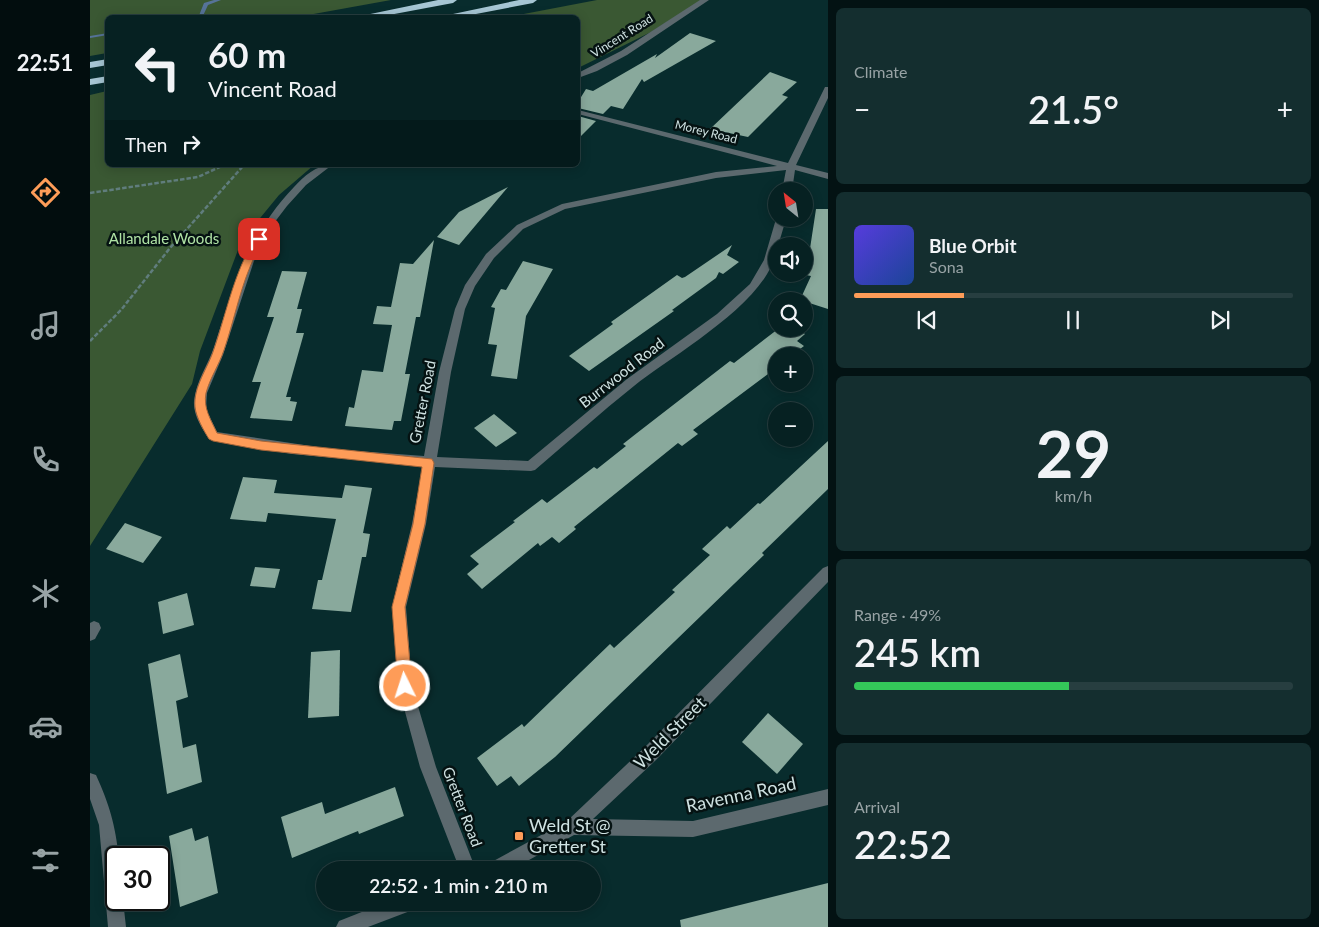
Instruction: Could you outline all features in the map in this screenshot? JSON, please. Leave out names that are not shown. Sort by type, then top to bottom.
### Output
[{"type":"highway","points":[[371,15],[453,0]]},
{"type":"highway","points":[[454,15],[533,0]]},
{"type":"highway","points":[[90,65],[105,62]]},
{"type":"highway","points":[[90,82],[105,80]]},
{"type":"street","name":"Vincent Road","points":[[580,75],[595,70],[637,46],[705,0]]},
{"type":"street","points":[[788,182],[791,167],[828,90]]},
{"type":"street","name":"Morey Road","points":[[580,113],[828,176]]},
{"type":"street","points":[[324,167],[300,185],[274,214],[252,251],[234,294],[219,350],[201,393],[200,409],[213,436],[261,445],[428,463]]},
{"type":"street","name":"Gretter Road","points":[[465,861],[428,767],[405,686],[399,607],[419,524],[445,372],[460,309],[470,285],[490,256],[520,227],[562,207],[716,175],[791,167]]},
{"type":"street","name":"Burrwood Road","points":[[428,463],[531,466],[631,382],[721,317],[754,286],[769,260],[778,228]]},
{"type":"street","name":"Weld Street","points":[[510,861],[573,826],[664,740],[828,572]]},
{"type":"street","points":[[90,781],[101,804],[107,825],[117,927]]},
{"type":"street","name":"Ravenna Road","points":[[573,826],[693,829],[828,797]]},
{"type":"street","points":[[345,927],[388,911]]},
{"type":"path","points":[[90,193],[198,177],[220,167]]},
{"type":"path","points":[[90,341],[121,310],[170,248],[242,167]]},
{"type":"green space","points":[[90,0],[391,0],[308,15],[105,15],[105,53],[90,56]]},
{"type":"green space","points":[[597,0],[702,0],[651,32],[580,67],[580,15],[519,15]]},
{"type":"green space","name":"Allandale Woods","points":[[105,91],[105,167],[312,167],[279,195],[252,228],[238,250],[200,351],[192,384],[90,546],[90,95]]},
{"type":"building","points":[[690,33],[716,41],[644,82],[642,79],[623,109],[611,106],[603,114],[580,108],[580,99],[586,89],[593,91],[657,54],[655,58]]},
{"type":"building","points":[[770,72],[797,82],[782,95],[788,97],[748,137],[710,129]]},
{"type":"building","points":[[580,117],[596,121],[580,137]]},
{"type":"building","points":[[508,187],[459,245],[437,237],[459,212]]},
{"type":"building","points":[[816,209],[828,209],[828,309],[813,304],[813,292],[804,292],[808,282],[813,282],[812,237]]},
{"type":"building","points":[[434,240],[420,317],[416,317],[405,374],[410,374],[401,421],[394,421],[392,430],[345,426],[349,407],[354,408],[362,370],[383,372],[392,325],[373,324],[377,306],[391,307],[400,263],[413,264]]},
{"type":"building","points":[[732,245],[727,255],[739,262],[723,274],[719,272],[716,278],[672,310],[674,311],[589,371],[569,356],[613,324],[611,322],[677,275],[682,278],[685,277]]},
{"type":"building","points":[[523,261],[553,269],[526,316],[517,379],[491,376],[497,345],[488,344],[495,308],[491,307],[501,289],[506,290]]},
{"type":"building","points":[[282,271],[307,272],[297,309],[302,309],[296,333],[304,333],[286,397],[291,397],[290,401],[297,402],[292,421],[250,418],[261,382],[252,382],[274,317],[267,317]]},
{"type":"building","points":[[768,337],[802,337],[797,341],[804,346],[803,347],[768,347],[768,374],[693,430],[698,434],[682,446],[678,443],[574,527],[576,529],[559,543],[552,537],[540,546],[538,543],[482,589],[467,574],[479,564],[470,556],[515,522],[513,521],[542,499],[547,503],[594,467],[597,469],[626,446],[623,444],[730,361],[734,363]]},
{"type":"building","points":[[494,414],[517,433],[496,447],[474,428]]},
{"type":"building","points":[[828,441],[828,489],[762,553],[764,555],[555,757],[519,786],[511,776],[497,786],[477,758],[522,724],[524,727],[610,644],[614,648],[675,592],[672,590],[710,555],[702,549],[727,526],[730,529],[758,503],[760,504]]},
{"type":"building","points":[[243,477],[277,480],[274,493],[342,498],[345,485],[372,488],[363,533],[370,534],[366,557],[362,557],[351,612],[312,609],[318,580],[322,580],[336,519],[268,513],[266,522],[230,519]]},
{"type":"building","points":[[125,523],[162,537],[143,563],[106,549]]},
{"type":"building","points":[[255,567],[280,569],[275,588],[250,586]]},
{"type":"building","points":[[187,593],[194,625],[163,634],[158,602]]},
{"type":"building","points":[[340,650],[339,716],[308,718],[311,652]]},
{"type":"building","points":[[180,654],[188,697],[176,701],[183,748],[196,744],[202,782],[167,794],[148,664]]},
{"type":"building","points":[[768,713],[803,744],[777,774],[742,742]]},
{"type":"building","points":[[395,787],[404,816],[359,834],[358,831],[292,858],[281,817],[322,802],[325,814]]},
{"type":"building","points":[[192,828],[195,841],[208,836],[218,893],[180,907],[169,836]]},
{"type":"building","points":[[828,883],[828,927],[681,927],[680,920]]},
{"type":"waterway","points":[[201,15],[206,4],[219,0]]},
{"type":"waterway","points":[[90,37],[105,34]]},
{"type":"place","name":"Weld St @ Gretter St","points":[[519,836]]},
{"type":"route","points":[[259,239],[234,294],[219,350],[201,393],[200,409],[213,436],[261,445],[428,463],[419,524],[399,607],[405,686]]}]
